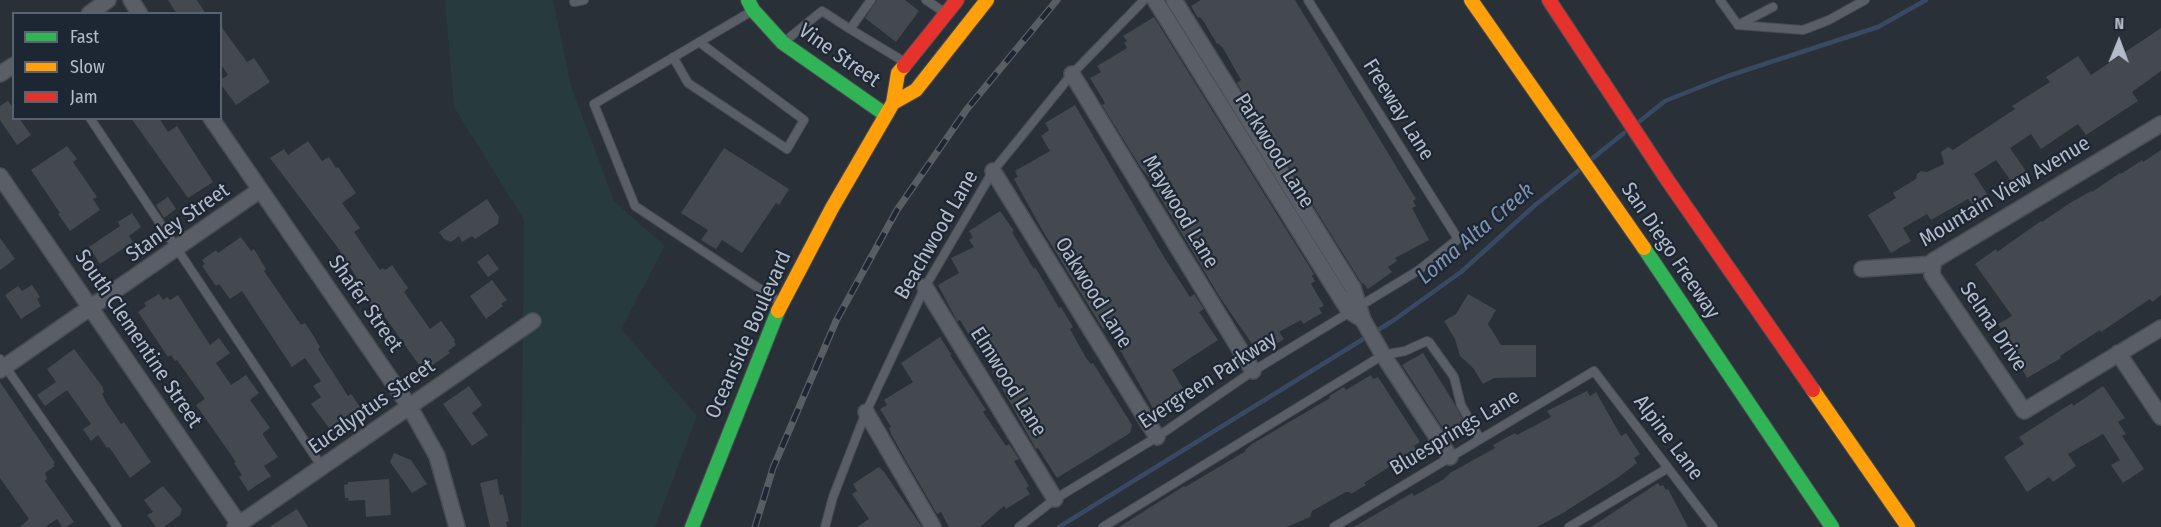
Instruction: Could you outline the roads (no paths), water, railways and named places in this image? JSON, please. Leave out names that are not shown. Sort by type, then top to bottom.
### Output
[{"type":"main road","name":"Oceanside Boulevard","points":[[692,527],[781,303],[889,109],[898,73],[957,0]]},
{"type":"main road","name":"Oceanside Boulevard","points":[[889,109],[915,90],[987,0]]},
{"type":"main road","name":"San Diego Freeway","points":[[1471,0],[1620,213],[1832,527]]},
{"type":"main road","name":"San Diego Freeway","points":[[1550,0],[1668,181],[1908,527]]},
{"type":"main road","name":"Vine Street","points":[[751,5],[783,43],[889,109]]},
{"type":"main road","points":[[1876,478],[1915,527]]},
{"type":"street","points":[[91,12],[108,0]]},
{"type":"street","name":"Parkwood Lane","points":[[1155,0],[1450,457]]},
{"type":"street","name":"Parkwood Lane","points":[[1174,0],[1353,288],[1357,312]]},
{"type":"street","name":"Maywood Lane","points":[[1072,74],[1253,371]]},
{"type":"street","name":"Shafer Street","points":[[212,120],[410,406],[437,456],[457,527]]},
{"type":"street","name":"Mountain View Avenue","points":[[1862,269],[1933,264],[1933,261],[2161,124]]},
{"type":"street","name":"Oakwood Lane","points":[[993,171],[1157,437]]},
{"type":"street","name":"South Clementine Street","points":[[0,176],[92,308],[238,526]]},
{"type":"street","name":"Stanley Street","points":[[2,365],[92,308],[260,190]]},
{"type":"street","name":"Selma Drive","points":[[1933,264],[1932,275],[2024,411],[2118,353]]},
{"type":"street","name":"Elmwood Lane","points":[[925,287],[1055,500]]},
{"type":"street","name":"Eucalyptus Street","points":[[238,526],[533,321]]},
{"type":"street","points":[[2161,328],[2118,353],[2161,417]]},
{"type":"street","points":[[866,412],[933,527]]},
{"type":"lane","points":[[574,3],[584,0]]},
{"type":"lane","points":[[850,29],[871,0]]},
{"type":"lane","points":[[926,0],[946,13]]},
{"type":"lane","name":"Beachwood Lane","points":[[825,527],[866,412],[925,287],[993,171],[1072,74],[1144,0]]},
{"type":"lane","name":"Freeway Lane","points":[[1308,0],[1458,239]]},
{"type":"lane","points":[[1720,0],[1738,25],[1803,30],[1828,20],[1865,0]]},
{"type":"lane","points":[[751,5],[699,42],[594,104],[635,206],[781,303]]},
{"type":"lane","points":[[1738,25],[1773,7]]},
{"type":"lane","points":[[783,43],[822,11],[905,63]]},
{"type":"lane","points":[[673,57],[688,83],[787,149],[804,120],[699,42]]},
{"type":"lane","points":[[91,120],[322,467]]},
{"type":"lane","name":"Evergreen Parkway","points":[[1019,527],[1055,500],[1157,437],[1253,371],[1357,312],[1419,270],[1458,239]]},
{"type":"lane","points":[[1103,527],[1380,349],[1405,351],[1427,341],[1430,342],[1454,377],[1461,405],[1480,439]]},
{"type":"lane","points":[[2,365],[117,527]]},
{"type":"lane","name":"Bluesprings Lane","points":[[1334,527],[1594,371]]},
{"type":"lane","name":"Alpine Lane","points":[[1594,371],[1713,527]]},
{"type":"lane","points":[[1569,527],[1668,468]]},
{"type":"waterway","name":"Loma Alta Creek","points":[[1640,121],[1665,101],[1728,76],[1878,27],[1926,0]]},
{"type":"waterway","name":"Loma Alta Creek","points":[[1593,158],[1624,133]]},
{"type":"waterway","name":"Loma Alta Creek","points":[[1059,527],[1394,320],[1461,272],[1534,206],[1578,171]]},
{"type":"railway","points":[[755,527],[773,468],[836,321],[897,210],[967,109],[1057,0]]}]
